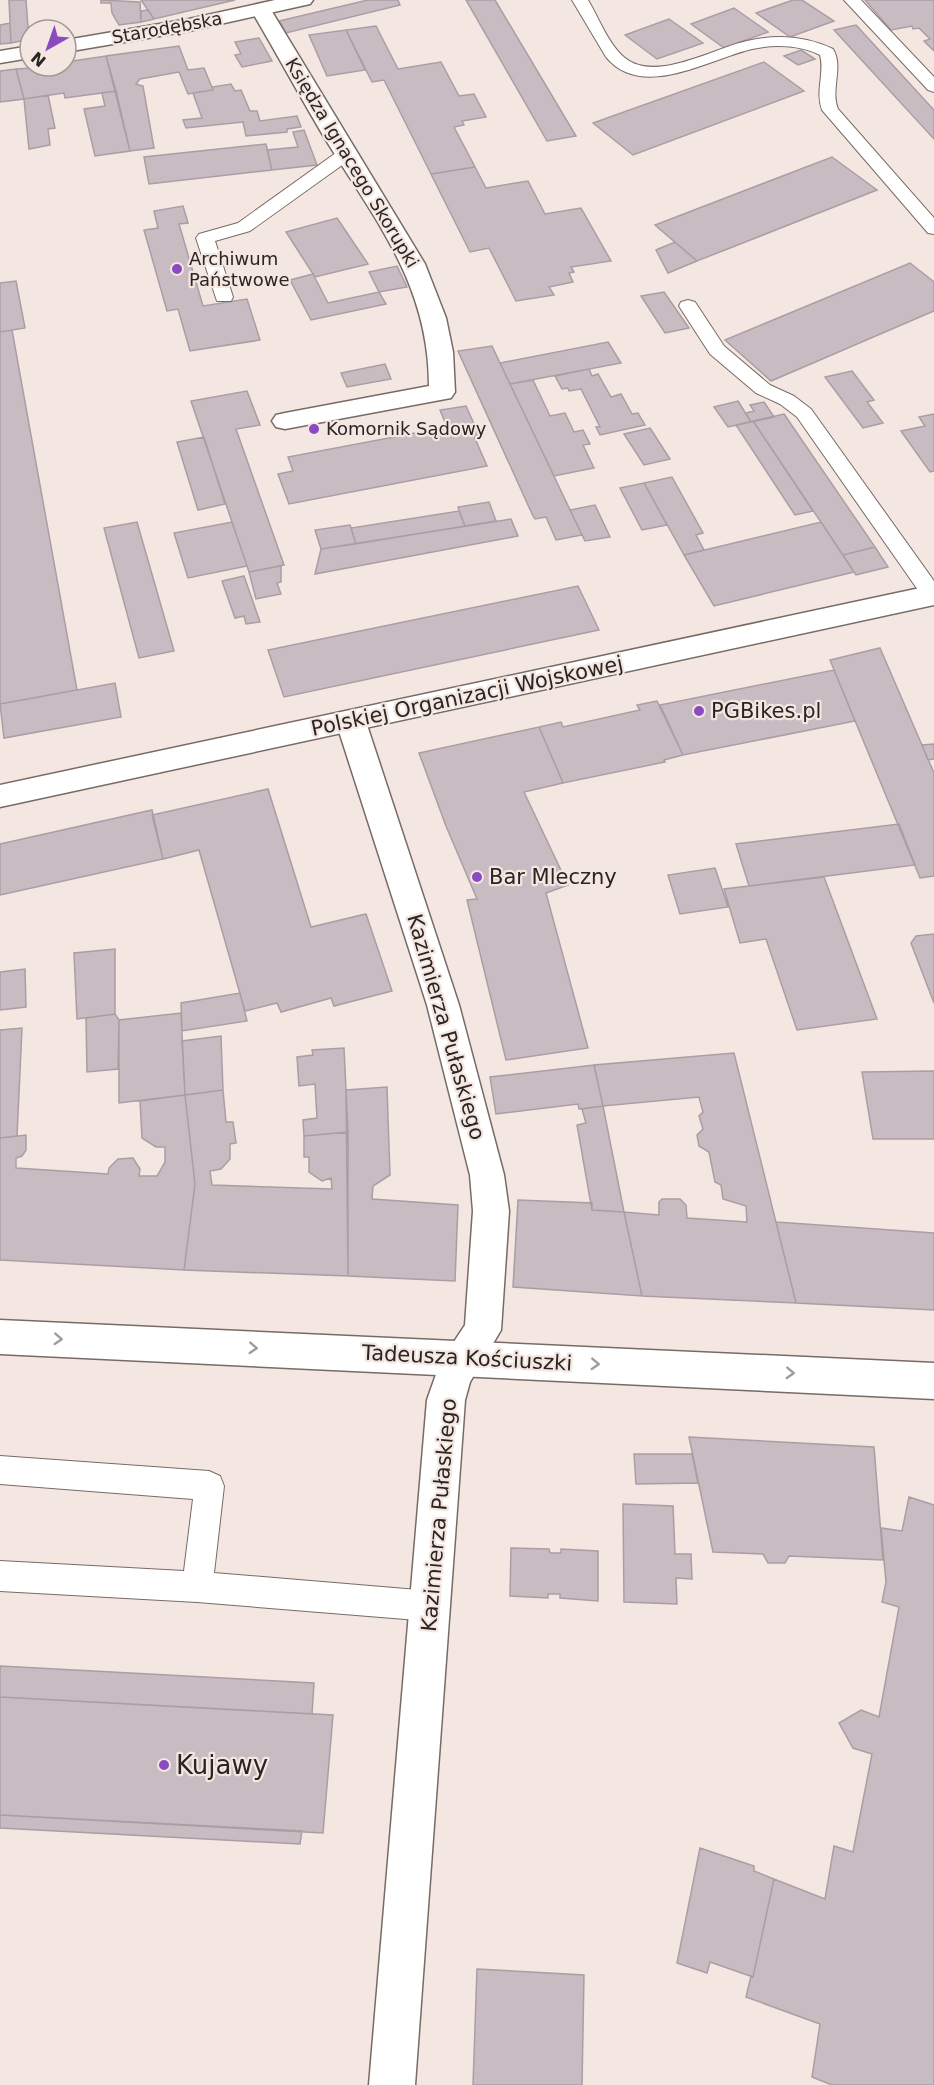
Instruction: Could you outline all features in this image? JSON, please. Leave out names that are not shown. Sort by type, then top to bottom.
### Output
[{"type":"street","name":"Starodębska","points":[[78,44],[303,0]]},
{"type":"street","name":"Księdza Ignacego Skorupki","points":[[261,10],[299,77],[412,260],[425,293],[441,349],[442,392],[285,421]]},
{"type":"street","points":[[0,57],[18,54]]},
{"type":"street","name":"Polskiej Organizacji Wojskowej","points":[[0,796],[933,595]]},
{"type":"street","name":"Kazimierza Pułaskiego","points":[[351,722],[443,1005],[487,1174],[491,1210],[483,1330],[453,1376],[446,1400],[392,2085]]},
{"type":"street","name":"Tadeusza Kościuszki","points":[[0,1337],[465,1357],[934,1381]]},
{"type":"lane","points":[[580,0],[617,60],[638,71],[669,71],[762,43],[805,45],[827,52],[829,59],[825,93],[830,110],[934,229]]},
{"type":"lane","points":[[852,0],[934,87]]},
{"type":"lane","points":[[224,297],[206,238],[225,234],[250,223],[346,154]]},
{"type":"lane","points":[[688,306],[717,350],[756,384],[787,400],[804,413],[933,595]]},
{"type":"lane","points":[[0,1470],[208,1486],[197,1587]]},
{"type":"lane","points":[[0,1576],[197,1587],[430,1606]]},
{"type":"building","points":[[9,0],[26,0],[27,18],[18,18],[18,42],[11,43]]},
{"type":"building","points":[[101,0],[140,2],[141,22],[119,25],[112,13],[111,3],[101,3]]},
{"type":"building","points":[[141,0],[235,0],[154,19]]},
{"type":"building","points":[[368,0],[398,0],[400,5],[286,33],[279,21]]},
{"type":"building","points":[[466,0],[495,0],[576,136],[547,141]]},
{"type":"building","points":[[793,0],[802,0],[834,21],[790,37],[756,13]]},
{"type":"building","points":[[865,0],[934,0],[934,51],[924,41],[930,39],[919,28],[913,29],[912,26],[891,30]]},
{"type":"building","points":[[734,8],[768,32],[724,48],[691,24]]},
{"type":"building","points":[[148,10],[154,19],[141,22],[141,11]]},
{"type":"building","points":[[669,19],[703,43],[657,59],[625,35]]},
{"type":"building","points":[[10,23],[11,43],[0,44],[0,25]]},
{"type":"building","points":[[856,25],[934,110],[934,139],[834,30]]},
{"type":"building","points":[[376,26],[398,69],[441,62],[459,96],[474,94],[486,117],[462,121],[464,125],[454,127],[475,167],[431,174],[384,80],[372,82],[346,30]]},
{"type":"building","points":[[346,30],[365,70],[327,76],[309,35]]},
{"type":"building","points":[[259,38],[272,61],[242,67],[235,55],[241,54],[235,42]]},
{"type":"building","points":[[179,46],[188,70],[204,68],[213,90],[188,94],[179,72],[140,79],[136,84],[143,86],[154,148],[130,151],[106,56]]},
{"type":"building","points":[[801,50],[815,59],[798,65],[784,56]]},
{"type":"building","points":[[106,56],[116,91],[65,98],[64,93],[24,99],[18,78],[78,78],[78,60]]},
{"type":"building","points":[[764,62],[804,91],[633,155],[593,123]]},
{"type":"building","points":[[16,69],[24,99],[0,102],[0,71]]},
{"type":"building","points":[[231,84],[235,91],[241,90],[250,111],[257,111],[260,121],[297,116],[301,127],[287,129],[287,132],[246,136],[243,122],[186,128],[183,120],[202,118],[193,93]]},
{"type":"building","points":[[116,91],[130,151],[95,156],[84,109],[105,106],[102,93]]},
{"type":"building","points":[[48,95],[55,128],[48,129],[50,145],[29,149],[24,99]]},
{"type":"building","points":[[304,130],[317,165],[272,170],[267,150],[298,147],[293,132]]},
{"type":"building","points":[[266,144],[272,170],[149,184],[144,157]]},
{"type":"building","points":[[832,157],[877,190],[697,261],[655,225]]},
{"type":"building","points":[[475,167],[486,188],[528,181],[545,214],[581,208],[611,261],[571,267],[574,272],[569,273],[573,282],[549,287],[554,295],[516,301],[489,248],[470,252],[431,174]]},
{"type":"building","points":[[183,206],[188,223],[179,224],[203,306],[247,299],[260,340],[190,351],[178,309],[167,311],[144,230],[158,228],[154,211]]},
{"type":"building","points":[[337,218],[368,264],[315,277],[286,232]]},
{"type":"building","points":[[675,242],[697,261],[668,273],[656,250]]},
{"type":"building","points":[[910,263],[934,282],[934,311],[771,381],[725,340]]},
{"type":"building","points":[[397,266],[407,287],[379,292],[369,272]]},
{"type":"building","points":[[313,274],[328,303],[379,292],[386,304],[311,320],[290,280]]},
{"type":"building","points":[[16,281],[25,328],[0,332],[0,283]]},
{"type":"building","points":[[664,292],[689,328],[665,333],[641,296]]},
{"type":"building","points":[[12,330],[77,690],[0,704],[0,332]]},
{"type":"building","points":[[608,342],[621,363],[510,384],[500,363]]},
{"type":"building","points":[[492,346],[582,535],[556,540],[546,517],[535,519],[533,516],[458,351]]},
{"type":"building","points":[[385,364],[391,379],[347,387],[341,373]]},
{"type":"building","points":[[589,369],[592,376],[598,374],[611,397],[621,394],[632,414],[638,413],[645,425],[600,435],[596,427],[600,427],[581,389],[569,391],[568,388],[562,389],[555,376]]},
{"type":"building","points":[[852,371],[874,400],[867,402],[883,423],[863,428],[825,377]]},
{"type":"building","points":[[533,380],[550,416],[565,413],[574,432],[583,430],[590,444],[583,445],[594,468],[554,476],[510,384]]},
{"type":"building","points":[[247,391],[260,425],[236,429],[284,565],[249,572],[191,401]]},
{"type":"building","points":[[738,401],[751,422],[728,427],[714,407]]},
{"type":"building","points":[[764,402],[774,417],[751,422],[746,413],[754,411],[750,405]]},
{"type":"building","points":[[466,406],[479,435],[474,436],[487,466],[289,504],[278,474],[293,471],[288,457],[447,427],[440,410]]},
{"type":"building","points":[[784,414],[875,547],[843,555],[753,421]]},
{"type":"building","points":[[934,414],[934,471],[930,472],[901,431],[925,426],[919,417]]},
{"type":"building","points":[[753,421],[813,511],[795,515],[736,425]]},
{"type":"building","points":[[650,428],[670,459],[644,465],[624,434]]},
{"type":"building","points":[[204,437],[225,504],[198,510],[177,442]]},
{"type":"building","points":[[672,477],[703,533],[696,535],[704,550],[684,555],[644,483]]},
{"type":"building","points":[[644,483],[667,525],[642,530],[620,488]]},
{"type":"building","points":[[489,502],[496,521],[465,526],[458,507]]},
{"type":"building","points":[[595,505],[610,537],[585,541],[570,510]]},
{"type":"building","points":[[459,511],[465,526],[356,544],[351,528]]},
{"type":"building","points":[[511,519],[518,536],[315,574],[321,549]]},
{"type":"building","points":[[137,522],[174,651],[139,658],[104,528]]},
{"type":"building","points":[[232,522],[247,566],[188,578],[174,533]]},
{"type":"building","points":[[821,522],[854,572],[714,606],[684,555]]},
{"type":"building","points":[[350,525],[356,544],[321,549],[315,530]]},
{"type":"building","points":[[875,547],[888,567],[856,575],[843,555]]},
{"type":"building","points":[[281,566],[281,582],[277,583],[281,594],[256,599],[249,572]]},
{"type":"building","points":[[244,576],[260,622],[246,624],[244,616],[235,618],[222,581]]},
{"type":"building","points":[[578,586],[599,630],[284,697],[268,650]]},
{"type":"building","points":[[880,648],[934,773],[934,876],[920,878],[830,660]]},
{"type":"building","points":[[834,670],[855,721],[683,755],[660,705]]},
{"type":"building","points":[[115,683],[121,717],[4,738],[0,704]]},
{"type":"building","points":[[657,701],[683,755],[664,760],[665,762],[563,783],[539,727],[561,722],[563,727],[640,710],[637,705]]},
{"type":"building","points":[[539,727],[563,783],[524,792],[568,885],[546,893],[588,1048],[506,1060],[467,900],[477,899],[446,826],[419,753]]},
{"type":"building","points":[[934,744],[934,759],[928,760],[922,745]]},
{"type":"building","points":[[268,789],[311,927],[366,914],[392,991],[334,1006],[331,998],[281,1012],[277,1003],[245,1011],[199,850],[163,859],[152,815]]},
{"type":"building","points":[[152,810],[163,859],[0,895],[0,844]]},
{"type":"building","points":[[899,824],[915,865],[749,886],[736,844]]},
{"type":"building","points":[[715,868],[728,907],[680,914],[668,875]]},
{"type":"building","points":[[824,877],[877,1019],[797,1030],[766,939],[740,943],[724,889]]},
{"type":"building","points":[[934,934],[934,1003],[911,943],[916,936]]},
{"type":"building","points":[[115,949],[115,1014],[77,1019],[74,953]]},
{"type":"building","points":[[25,969],[26,1007],[0,1010],[0,972]]},
{"type":"building","points":[[240,993],[247,1021],[182,1031],[181,1003]]},
{"type":"building","points":[[181,1013],[185,1095],[119,1103],[119,1020]]},
{"type":"building","points":[[115,1014],[119,1020],[118,1069],[87,1072],[86,1018]]},
{"type":"building","points":[[22,1028],[17,1136],[0,1138],[0,1030]]},
{"type":"building","points":[[221,1036],[223,1090],[185,1095],[182,1041]]},
{"type":"building","points":[[344,1048],[348,1132],[304,1136],[303,1120],[317,1118],[315,1084],[299,1086],[297,1057],[313,1055],[312,1050]]},
{"type":"building","points":[[734,1053],[796,1303],[642,1296],[624,1212],[659,1215],[659,1202],[662,1199],[680,1199],[686,1205],[687,1218],[747,1222],[746,1206],[723,1199],[721,1185],[715,1182],[709,1152],[699,1146],[697,1135],[703,1129],[699,1116],[703,1112],[699,1097],[603,1106],[594,1065]]},
{"type":"building","points":[[594,1065],[603,1106],[579,1109],[578,1104],[496,1114],[490,1077]]},
{"type":"building","points":[[934,1071],[934,1139],[873,1139],[862,1072]]},
{"type":"building","points":[[387,1087],[390,1175],[373,1186],[372,1199],[458,1205],[455,1281],[348,1276],[346,1090]]},
{"type":"building","points":[[223,1090],[226,1122],[233,1122],[236,1143],[230,1144],[230,1159],[221,1169],[210,1171],[212,1185],[332,1189],[331,1178],[322,1181],[309,1172],[309,1157],[304,1157],[304,1136],[348,1132],[348,1276],[184,1270],[195,1184],[185,1095]]},
{"type":"building","points":[[185,1095],[195,1184],[184,1270],[0,1260],[0,1138],[26,1135],[26,1150],[22,1156],[16,1158],[16,1168],[108,1174],[109,1168],[118,1159],[133,1158],[140,1169],[139,1176],[157,1176],[165,1162],[165,1147],[156,1147],[142,1138],[140,1101]]},
{"type":"building","points":[[603,1106],[624,1212],[592,1210],[577,1125],[586,1123],[582,1109]]},
{"type":"building","points":[[518,1200],[592,1203],[592,1210],[624,1212],[642,1296],[513,1287]]},
{"type":"building","points":[[776,1222],[934,1233],[934,1310],[796,1303]]},
{"type":"building","points":[[689,1437],[874,1447],[883,1560],[789,1556],[785,1563],[768,1563],[763,1554],[713,1552]]},
{"type":"building","points":[[634,1454],[692,1454],[698,1483],[636,1484]]},
{"type":"building","points":[[909,1497],[934,1505],[934,2085],[832,2085],[812,2077],[820,2024],[746,1997],[751,1976],[753,1977],[774,1879],[825,1899],[834,1846],[853,1852],[872,1754],[853,1748],[839,1723],[861,1710],[879,1717],[899,1607],[882,1602],[886,1582],[881,1528],[902,1531]]},
{"type":"building","points":[[623,1504],[673,1506],[675,1554],[691,1554],[692,1579],[676,1578],[677,1604],[624,1602]]},
{"type":"building","points":[[511,1548],[549,1549],[550,1553],[561,1553],[561,1549],[598,1551],[598,1601],[560,1598],[560,1594],[548,1594],[548,1598],[510,1596]]},
{"type":"building","points":[[0,1666],[314,1683],[312,1714],[0,1697]]},
{"type":"building","name":"Kujawy","points":[[0,1697],[333,1715],[323,1833],[0,1815]]},
{"type":"building","points":[[0,1815],[302,1831],[300,1844],[0,1828]]},
{"type":"building","points":[[700,1848],[754,1866],[754,1871],[774,1879],[753,1977],[710,1962],[707,1973],[677,1963]]},
{"type":"building","points":[[477,1969],[584,1975],[582,2085],[473,2085]]},
{"type":"place","name":"Archiwum Państwowe","points":[[177,269]]},
{"type":"place","name":"Komornik Sądowy","points":[[314,429]]},
{"type":"place","name":"PGBikes.pl","points":[[699,711]]},
{"type":"place","name":"Bar Mleczny","points":[[477,877]]},
{"type":"place","name":"Kujawy","points":[[164,1765]]}]
